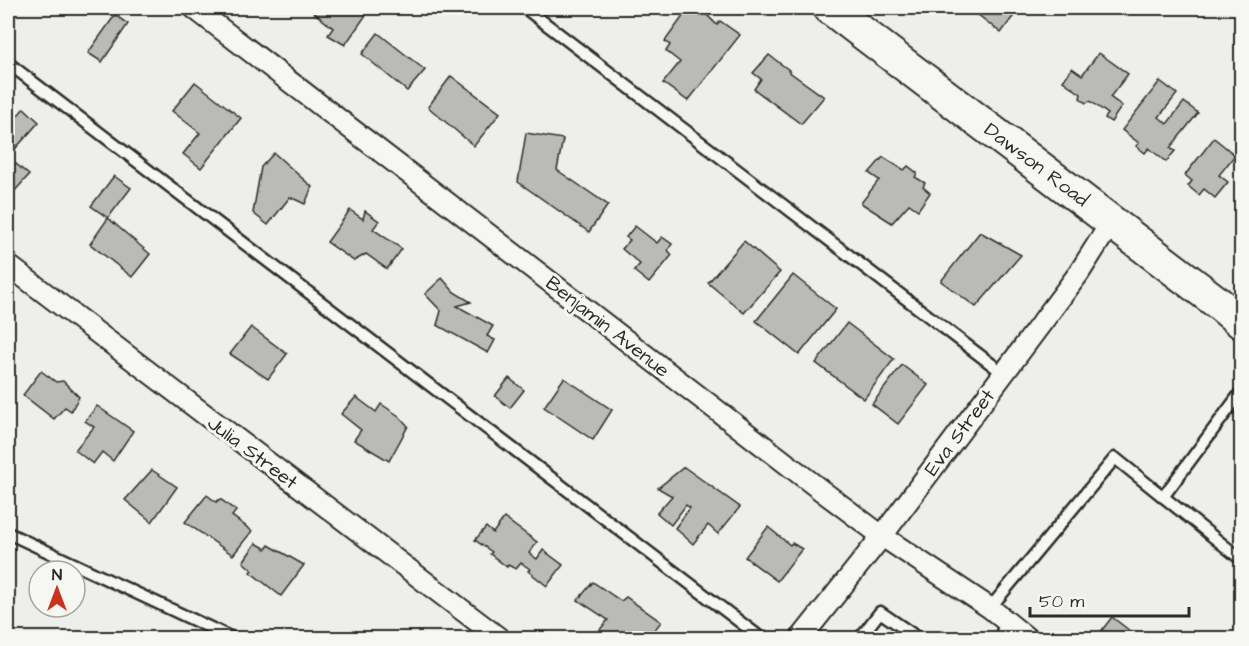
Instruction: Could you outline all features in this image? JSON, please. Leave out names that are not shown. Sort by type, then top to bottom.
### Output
[{"type":"main road","name":"Dawson Road","points":[[830,8],[1112,221],[1242,323]]},
{"type":"street","name":"Benjamin Avenue","points":[[194,8],[882,536],[990,608],[1003,630],[1027,639]]},
{"type":"street","name":"Eva Street","points":[[801,639],[882,536],[1079,273],[1112,221]]},
{"type":"street","name":"Julia Street","points":[[8,265],[500,639]]},
{"type":"lane","points":[[525,8],[1003,373]]},
{"type":"lane","points":[[8,63],[761,639]]},
{"type":"lane","points":[[1163,497],[1242,391]]},
{"type":"lane","points":[[990,608],[1115,458],[1242,560]]},
{"type":"lane","points":[[8,533],[232,639]]},
{"type":"lane","points":[[860,639],[880,612],[918,639]]},
{"type":"building","points":[[308,8],[357,8],[366,15],[345,45],[328,35],[333,28]]},
{"type":"building","points":[[689,8],[699,14],[702,10],[717,25],[720,21],[740,35],[688,101],[663,83],[680,62],[666,51],[670,45],[665,41]]},
{"type":"building","points":[[974,8],[1010,8],[1015,14],[1001,33],[972,10]]},
{"type":"building","points":[[115,15],[128,24],[102,62],[88,53]]},
{"type":"building","points":[[378,33],[425,70],[407,91],[362,54]]},
{"type":"building","points":[[1099,53],[1128,74],[1110,97],[1122,106],[1111,122],[1105,118],[1108,114],[1090,101],[1086,103],[1080,98],[1081,94],[1063,81],[1072,68],[1082,75]]},
{"type":"building","points":[[769,55],[824,97],[801,124],[754,89],[761,79],[753,73]]},
{"type":"building","points":[[451,76],[500,113],[474,146],[428,107]]},
{"type":"building","points":[[1160,81],[1177,94],[1159,117],[1167,124],[1184,102],[1198,113],[1170,148],[1175,151],[1166,162],[1149,148],[1145,153],[1136,146],[1139,143],[1122,130]]},
{"type":"building","points":[[195,82],[241,118],[201,168],[183,154],[200,133],[172,111]]},
{"type":"building","points":[[24,108],[39,122],[8,157],[8,127]]},
{"type":"building","points":[[526,133],[563,139],[557,170],[608,205],[589,232],[518,182]]},
{"type":"building","points":[[1214,138],[1235,155],[1219,175],[1228,182],[1215,198],[1204,189],[1199,195],[1188,186],[1192,181],[1185,175]]},
{"type":"building","points":[[274,153],[312,187],[305,204],[290,197],[268,225],[253,213],[261,167]]},
{"type":"building","points":[[8,157],[29,175],[13,193],[8,188]]},
{"type":"building","points":[[883,157],[904,170],[908,166],[917,173],[915,177],[925,183],[923,187],[930,193],[918,210],[909,204],[892,223],[861,203],[879,180],[869,173]]},
{"type":"building","points":[[114,176],[131,188],[108,218],[91,206]]},
{"type":"building","points":[[350,210],[363,219],[365,211],[379,221],[373,229],[402,249],[387,269],[366,254],[354,261],[327,242]]},
{"type":"building","points":[[108,218],[150,254],[132,277],[90,244]]},
{"type":"building","points":[[635,226],[657,243],[662,237],[672,244],[668,250],[672,255],[649,283],[634,271],[640,264],[622,249],[630,240],[626,237]]},
{"type":"building","points":[[980,232],[1021,255],[976,307],[941,281]]},
{"type":"building","points":[[744,241],[780,272],[744,313],[708,283]]},
{"type":"building","points":[[793,275],[836,309],[799,355],[756,321]]},
{"type":"building","points":[[442,278],[454,292],[471,302],[457,306],[493,326],[487,336],[495,340],[488,353],[437,325],[441,311],[425,294]]},
{"type":"building","points":[[847,323],[894,359],[864,399],[816,363]]},
{"type":"building","points":[[251,327],[287,354],[268,379],[230,354]]},
{"type":"building","points":[[902,365],[928,385],[898,424],[872,404]]},
{"type":"building","points":[[41,371],[56,382],[63,381],[79,397],[71,411],[65,407],[54,419],[23,395]]},
{"type":"building","points":[[509,378],[524,390],[510,408],[495,396]]},
{"type":"building","points":[[564,378],[612,410],[593,440],[544,407]]},
{"type":"building","points":[[356,397],[376,412],[381,404],[399,416],[408,426],[389,461],[354,440],[361,430],[341,414]]},
{"type":"building","points":[[97,406],[133,431],[113,461],[102,452],[93,464],[75,450],[94,427],[85,421]]},
{"type":"building","points":[[684,467],[740,507],[718,534],[708,525],[693,544],[675,528],[690,508],[686,505],[671,525],[657,513],[672,496],[658,488]]},
{"type":"building","points":[[152,470],[177,487],[152,522],[125,500]]},
{"type":"building","points":[[207,495],[216,502],[220,499],[236,511],[232,516],[252,531],[233,555],[185,522]]},
{"type":"building","points":[[504,518],[537,542],[529,553],[537,559],[543,550],[563,565],[547,586],[521,563],[516,569],[508,565],[507,567],[475,540],[486,527],[493,533]]},
{"type":"building","points":[[768,527],[790,545],[792,543],[802,549],[777,581],[745,557]]},
{"type":"building","points":[[256,543],[266,549],[269,545],[304,565],[281,596],[250,572],[252,570],[243,562]]},
{"type":"building","points":[[593,582],[621,601],[626,597],[661,622],[648,638],[605,638],[597,633],[608,620],[578,600]]},
{"type":"building","points":[[1112,617],[1139,638],[1096,638]]}]
